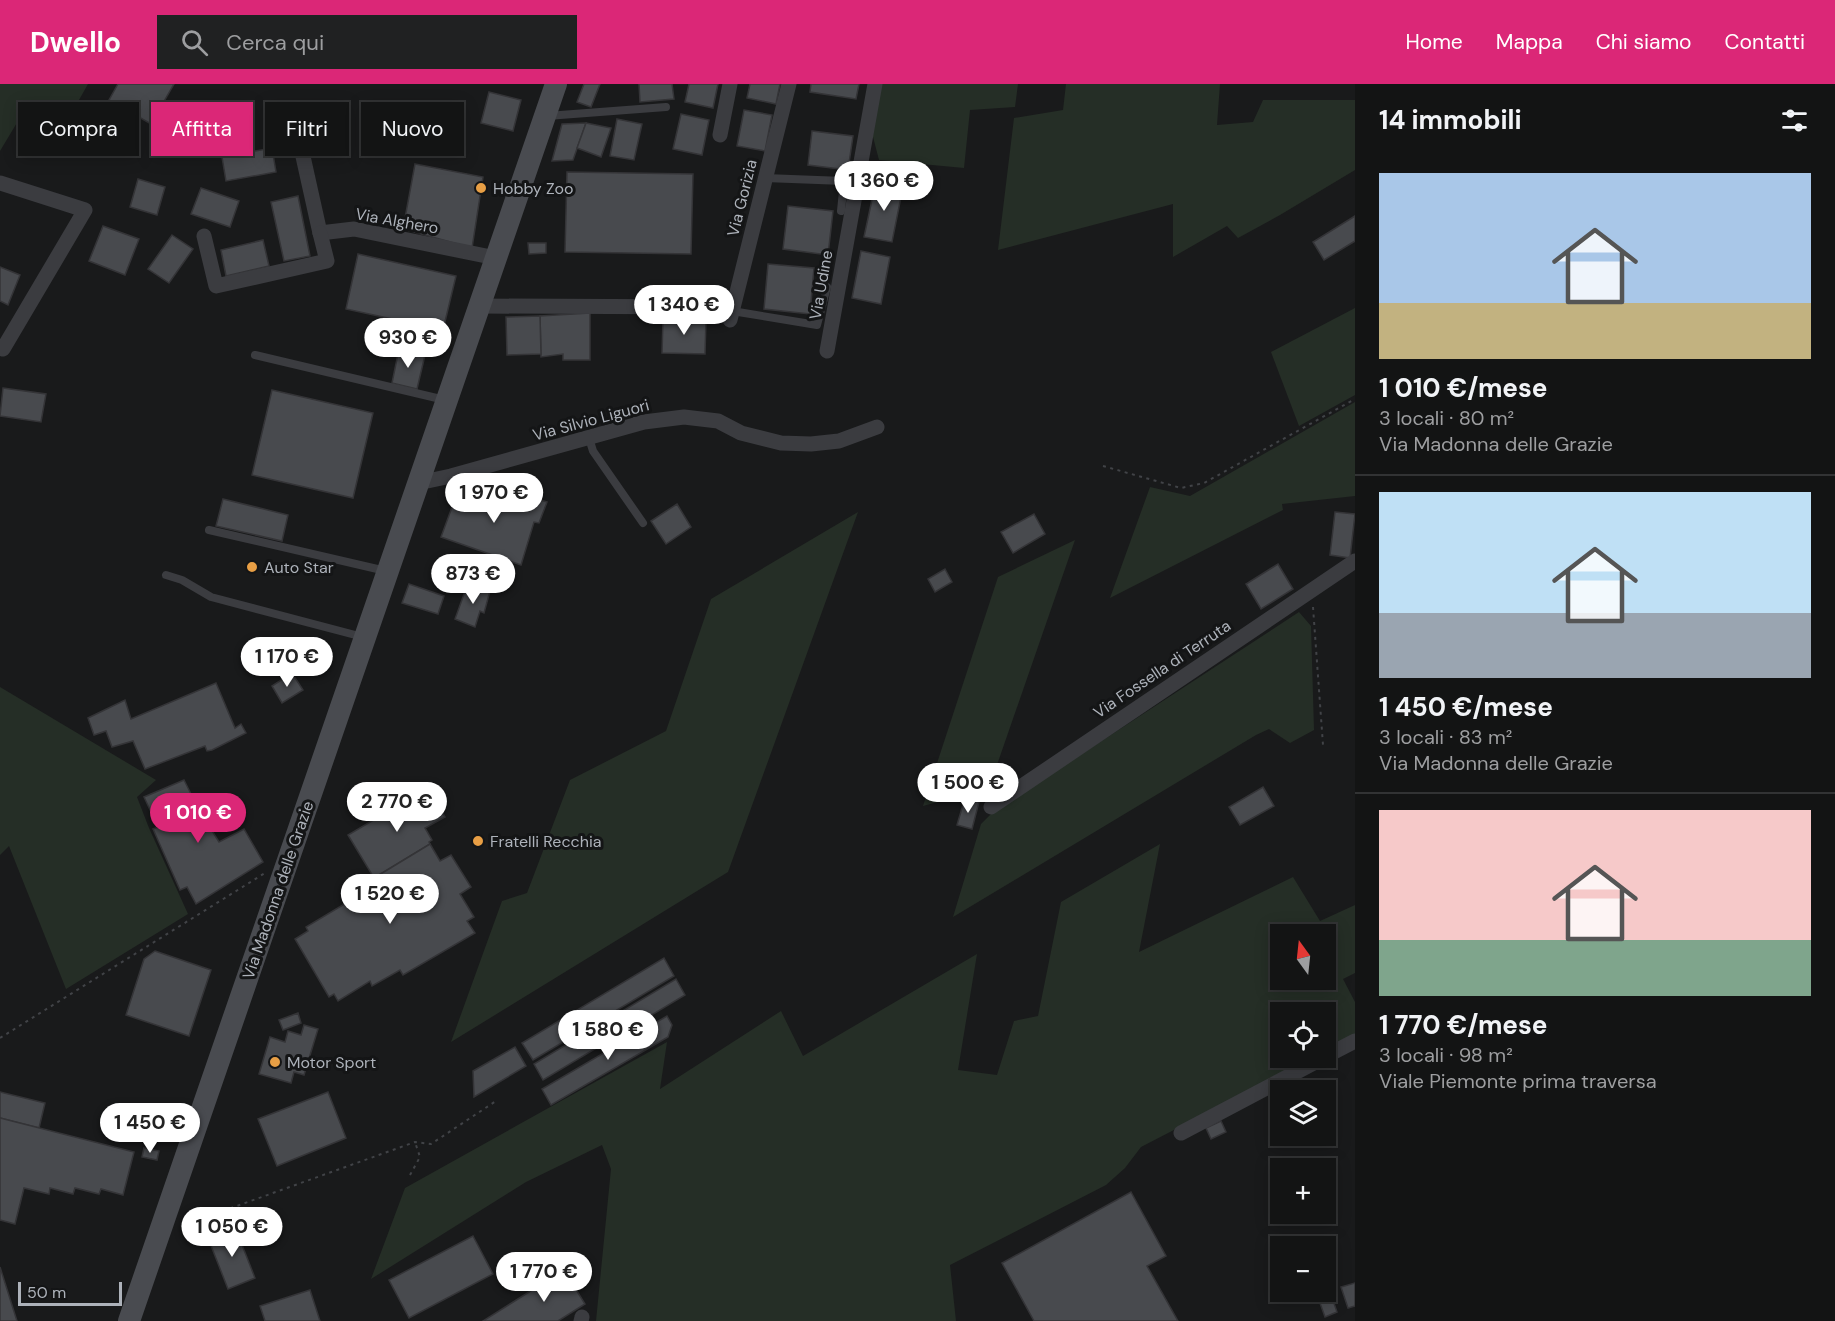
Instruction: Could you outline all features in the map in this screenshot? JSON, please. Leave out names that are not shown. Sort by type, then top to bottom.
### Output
[{"type":"street","name":"Via Madonna delle Grazie","points":[[129,1321],[556,84]]},
{"type":"street","points":[[720,135],[730,84]]},
{"type":"street","name":"Via Gorizia","points":[[731,316],[789,84]]},
{"type":"street","name":"Via Udine","points":[[827,351],[875,84]]},
{"type":"street","points":[[204,236],[216,286],[327,261],[303,156]]},
{"type":"street","points":[[0,183],[85,210],[3,349]]},
{"type":"street","name":"Via Alghero","points":[[320,233],[354,229],[496,258]]},
{"type":"street","points":[[479,306],[713,307]]},
{"type":"street","name":"Via Silvio Liguori","points":[[418,483],[451,476],[644,422],[684,417],[718,421],[741,433],[780,443],[811,444],[839,441],[877,427]]},
{"type":"street","name":"Via Fossella di Terruta","points":[[991,807],[1355,561]]},
{"type":"street","points":[[1336,1051],[1355,1041]]},
{"type":"street","points":[[1180,1133],[1303,1068]]},
{"type":"lane","points":[[545,116],[666,107]]},
{"type":"lane","points":[[765,178],[844,182],[841,211]]},
{"type":"lane","points":[[731,316],[817,325],[826,287]]},
{"type":"lane","points":[[255,355],[447,400]]},
{"type":"lane","points":[[589,438],[593,451],[643,523]]},
{"type":"lane","points":[[209,530],[387,572]]},
{"type":"lane","points":[[166,575],[182,579],[211,597],[365,637]]},
{"type":"path","points":[[1103,466],[1181,488],[1204,483],[1355,399]]},
{"type":"path","points":[[1311,589],[1323,746]]},
{"type":"path","points":[[0,1038],[269,871],[285,873]]},
{"type":"path","points":[[161,1231],[176,1228],[415,1142],[431,1144],[496,1101]]},
{"type":"path","points":[[410,1175],[420,1157],[415,1142]]},
{"type":"shaded area","points":[[0,84],[88,84],[78,102],[18,102],[18,121],[0,151]]},
{"type":"shaded area","points":[[882,84],[1018,84],[1015,107],[970,110],[964,168],[879,160],[872,133]]},
{"type":"shaded area","points":[[1066,84],[1220,84],[1217,125],[1253,122],[1263,100],[1355,100],[1355,170],[1238,238],[1227,226],[1173,257],[1173,204],[998,250],[1014,118],[1063,110]]},
{"type":"shaded area","points":[[1355,308],[1355,395],[1299,426],[1271,352]]},
{"type":"shaded area","points":[[1355,402],[1355,496],[1282,504],[1283,510],[1110,598],[1150,487],[1190,496]]},
{"type":"shaded area","points":[[858,512],[728,872],[451,1042],[502,901],[527,893],[570,780],[666,731],[711,599]]},
{"type":"shaded area","points":[[1075,540],[989,788],[923,806],[998,577]]},
{"type":"shaded area","points":[[1299,612],[1311,626],[1314,730],[1290,743],[1269,729],[1256,735],[953,917],[981,824],[993,812]]},
{"type":"shaded area","points":[[0,687],[156,780],[137,797],[188,914],[66,989],[9,846],[0,855]]},
{"type":"shaded area","points":[[1160,844],[1139,952],[1293,877],[1320,921],[1355,905],[1355,973],[1343,979],[1355,1002],[1355,1035],[1336,1045],[1336,1002],[1270,1002],[1270,1068],[1294,1068],[1141,1147],[1125,1168],[1106,1185],[950,1265],[956,1321],[596,1321],[611,1169],[602,1145],[526,1182],[371,1279],[405,1188],[667,1042],[660,1089],[781,1011],[803,1056],[977,954],[958,1070],[997,1075],[1014,1021],[1038,1016],[1061,902]]},
{"type":"building","points":[[118,84],[174,84],[164,102],[151,102],[151,124],[139,117],[139,102],[109,100]]},
{"type":"building","points":[[584,84],[600,84],[591,107],[577,102]]},
{"type":"building","points":[[639,84],[672,84],[674,99],[640,102]]},
{"type":"building","points":[[689,84],[718,84],[713,108],[685,102]]},
{"type":"building","points":[[750,84],[780,84],[776,104],[747,98]]},
{"type":"building","points":[[811,84],[859,84],[856,99],[810,92]]},
{"type":"building","points":[[489,92],[521,100],[513,131],[481,123]]},
{"type":"building","points":[[744,110],[772,115],[765,151],[737,146]]},
{"type":"building","points":[[681,114],[709,120],[702,155],[673,149]]},
{"type":"building","points":[[617,119],[642,124],[634,160],[610,156]]},
{"type":"building","points":[[586,123],[573,160],[552,161],[562,124]]},
{"type":"building","points":[[586,123],[611,128],[601,157],[577,148]]},
{"type":"building","points":[[812,131],[853,136],[848,170],[808,165]]},
{"type":"building","points":[[265,149],[265,156],[273,156],[276,172],[226,181],[222,157],[253,156],[253,151]]},
{"type":"building","points":[[415,164],[483,177],[472,248],[403,229]]},
{"type":"building","points":[[567,172],[693,174],[691,254],[565,252]]},
{"type":"building","points":[[138,179],[165,187],[157,215],[130,207]]},
{"type":"building","points":[[876,181],[903,187],[892,242],[864,237]]},
{"type":"building","points":[[201,188],[239,201],[230,227],[191,214]]},
{"type":"building","points":[[298,196],[310,256],[284,261],[271,202]]},
{"type":"building","points":[[788,206],[833,211],[828,255],[783,249]]},
{"type":"building","points":[[1355,216],[1355,241],[1324,260],[1313,242]]},
{"type":"building","points":[[103,226],[139,239],[125,275],[89,261]]},
{"type":"building","points":[[172,235],[193,249],[169,283],[148,269]]},
{"type":"building","points":[[263,240],[269,266],[226,276],[221,250]]},
{"type":"building","points":[[528,243],[546,243],[546,253],[529,254]]},
{"type":"building","points":[[861,251],[890,257],[881,304],[852,298]]},
{"type":"building","points":[[358,254],[456,276],[443,330],[346,309]]},
{"type":"building","points":[[768,264],[814,268],[810,314],[764,309]]},
{"type":"building","points":[[0,267],[20,275],[8,305],[0,301]]},
{"type":"building","points":[[590,313],[590,360],[563,360],[563,354],[541,357],[540,316]]},
{"type":"building","points":[[540,316],[541,354],[507,355],[506,317]]},
{"type":"building","points":[[663,319],[706,319],[705,354],[662,353]]},
{"type":"building","points":[[399,349],[425,355],[417,389],[392,383]]},
{"type":"building","points":[[3,388],[46,394],[41,422],[0,416]]},
{"type":"building","points":[[272,390],[373,413],[353,498],[252,475]]},
{"type":"building","points":[[510,490],[547,502],[539,523],[534,522],[521,565],[441,537],[458,491],[504,507]]},
{"type":"building","points":[[223,499],[288,515],[282,541],[216,526]]},
{"type":"building","points":[[677,504],[691,527],[666,544],[651,521]]},
{"type":"building","points":[[1335,512],[1355,514],[1350,558],[1330,555]]},
{"type":"building","points":[[1034,514],[1045,534],[1013,553],[1001,532]]},
{"type":"building","points":[[1278,564],[1293,589],[1261,609],[1246,584]]},
{"type":"building","points":[[945,569],[952,582],[935,592],[928,579]]},
{"type":"building","points":[[468,583],[490,591],[484,613],[480,611],[475,627],[455,619]]},
{"type":"building","points":[[409,584],[444,596],[438,614],[402,603]]},
{"type":"building","points":[[292,673],[303,690],[282,703],[272,686]]},
{"type":"building","points":[[216,683],[235,728],[241,724],[246,733],[212,750],[207,751],[205,746],[145,769],[133,741],[112,747],[106,731],[94,735],[88,718],[125,700],[131,719]]},
{"type":"building","points":[[184,780],[219,842],[244,829],[263,862],[196,904],[187,887],[180,890],[153,829],[158,827],[144,797]]},
{"type":"building","points":[[1263,787],[1274,806],[1240,825],[1229,807]]},
{"type":"building","points":[[428,788],[445,817],[425,828],[432,840],[430,844],[374,878],[348,835]]},
{"type":"building","points":[[965,798],[979,802],[972,829],[957,825]]},
{"type":"building","points":[[430,844],[440,861],[451,855],[471,887],[460,894],[474,917],[467,921],[475,933],[403,975],[400,970],[372,986],[370,981],[338,1001],[334,994],[329,997],[295,939],[308,931],[306,927],[378,884],[374,878]]},
{"type":"building","points":[[155,951],[211,970],[189,1036],[126,1015],[144,959]]},
{"type":"building","points":[[664,958],[674,976],[533,1060],[522,1043]]},
{"type":"building","points":[[676,979],[685,995],[543,1080],[534,1064]]},
{"type":"building","points":[[298,1013],[301,1023],[283,1030],[279,1020]]},
{"type":"building","points":[[667,1016],[672,1025],[668,1037],[551,1105],[542,1089]]},
{"type":"building","points":[[304,1025],[318,1029],[304,1075],[294,1072],[291,1083],[259,1074],[270,1037],[285,1042],[288,1031],[301,1035]]},
{"type":"building","points":[[515,1047],[526,1066],[474,1097],[473,1071]]},
{"type":"building","points":[[0,1092],[45,1103],[39,1128],[0,1118]]},
{"type":"building","points":[[328,1092],[346,1138],[277,1166],[258,1119]]},
{"type":"building","points":[[0,1118],[134,1152],[123,1195],[101,1189],[99,1194],[75,1188],[73,1194],[50,1188],[49,1194],[24,1188],[15,1224],[0,1220]]},
{"type":"building","points":[[1221,1121],[1226,1132],[1211,1139],[1206,1128]]},
{"type":"building","points":[[144,1148],[159,1151],[157,1160],[142,1157]]},
{"type":"building","points":[[1131,1192],[1166,1256],[1147,1266],[1178,1321],[1034,1321],[1002,1263]]},
{"type":"building","points":[[235,1227],[255,1278],[228,1289],[208,1238]]},
{"type":"building","points":[[473,1236],[493,1274],[409,1318],[389,1280]]},
{"type":"building","points":[[0,1267],[17,1321],[0,1321]]},
{"type":"building","points":[[564,1270],[585,1304],[558,1321],[483,1321]]},
{"type":"building","points":[[1355,1283],[1355,1306],[1348,1308],[1341,1287]]},
{"type":"building","points":[[310,1290],[320,1321],[265,1321],[260,1306]]},
{"type":"building","points":[[1320,1302],[1334,1302],[1337,1312],[1325,1317]]},
{"type":"place","name":"Hobby Zoo","points":[[481,188]]},
{"type":"place","name":"Auto Star","points":[[252,567]]},
{"type":"place","name":"Fratelli Recchia","points":[[478,841]]},
{"type":"place","name":"Motor Sport","points":[[275,1062]]}]
